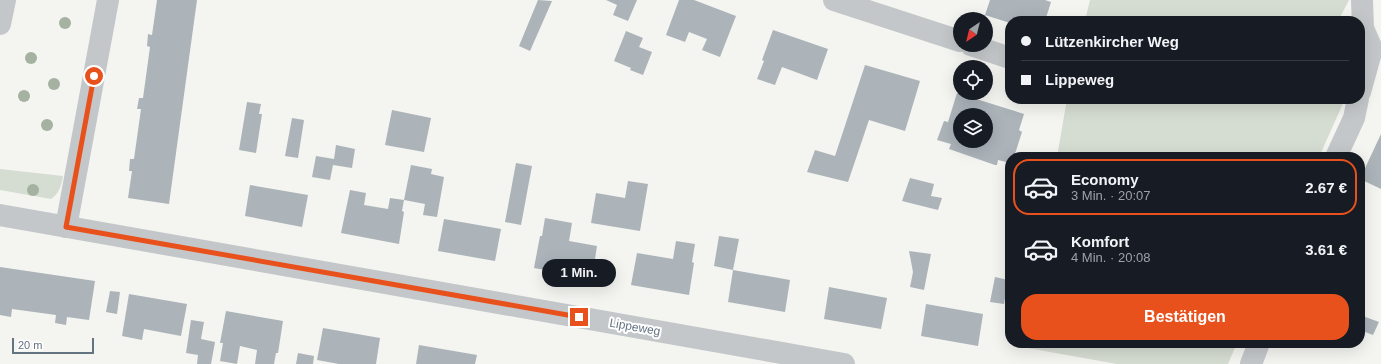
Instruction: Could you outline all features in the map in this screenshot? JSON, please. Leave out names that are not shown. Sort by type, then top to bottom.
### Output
[{"type":"street","points":[[0,24],[6,0]]},
{"type":"street","points":[[66,227],[108,0]]},
{"type":"street","points":[[834,0],[953,39]]},
{"type":"street","points":[[1362,0],[1363,16]]},
{"type":"street","points":[[1365,31],[1376,50],[1365,79]]},
{"type":"street","points":[[992,52],[1005,56]]},
{"type":"street","points":[[1338,152],[1354,118],[1357,104]]},
{"type":"street","name":"Lippeweg","points":[[0,215],[844,364]]},
{"type":"street","points":[[1251,364],[1257,348]]},
{"type":"shaded area","points":[[1090,0],[1349,0],[1341,16],[1086,16]]},
{"type":"shaded area","points":[[1066,104],[1343,104],[1321,152],[1058,152]]},
{"type":"shaded area","points":[[0,169],[63,176],[59,189],[51,199],[0,190]]},
{"type":"shaded area","points":[[1028,348],[1235,348],[1228,364],[1117,364]]},
{"type":"building","points":[[157,0],[197,0],[169,204],[128,198],[132,171],[129,171],[130,159],[134,159],[141,109],[137,109],[139,98],[143,98],[150,47],[147,46],[148,34],[152,35]]},
{"type":"building","points":[[538,0],[552,1],[530,51],[519,46]]},
{"type":"building","points":[[606,0],[637,0],[628,21],[613,15],[617,5]]},
{"type":"building","points":[[679,0],[694,0],[736,16],[720,57],[702,50],[707,39],[689,32],[685,42],[666,35]]},
{"type":"building","points":[[990,0],[1045,0],[1051,2],[1047,16],[1005,16],[1005,21],[993,18],[993,12],[986,12]]},
{"type":"building","points":[[773,30],[828,49],[817,80],[782,67],[775,85],[757,79]]},
{"type":"building","points":[[626,31],[643,38],[639,47],[652,52],[643,75],[614,61]]},
{"type":"building","points":[[865,65],[920,81],[905,131],[869,120],[848,182],[807,172],[815,150],[835,156]]},
{"type":"building","points":[[955,100],[979,100],[1024,114],[1019,130],[1022,132],[1016,152],[1005,152],[1005,162],[998,160],[997,165],[949,149],[951,144],[937,140],[944,121],[948,122]]},
{"type":"building","points":[[247,102],[261,104],[259,114],[262,114],[256,153],[239,150]]},
{"type":"building","points":[[392,110],[431,118],[424,152],[385,145]]},
{"type":"building","points":[[292,118],[304,120],[298,158],[285,156]]},
{"type":"building","points":[[1381,134],[1381,189],[1365,181],[1365,168]]},
{"type":"building","points":[[336,145],[355,149],[352,168],[333,165],[330,180],[312,177],[316,156],[334,159]]},
{"type":"building","points":[[516,163],[532,166],[521,225],[505,222]]},
{"type":"building","points":[[411,165],[432,169],[431,174],[444,177],[437,217],[423,215],[425,204],[404,200]]},
{"type":"building","points":[[910,178],[934,184],[931,196],[942,198],[938,210],[902,201]]},
{"type":"building","points":[[628,181],[648,184],[640,231],[591,223],[596,193],[625,198]]},
{"type":"building","points":[[250,185],[308,195],[302,227],[245,216]]},
{"type":"building","points":[[350,190],[366,193],[364,205],[388,209],[390,198],[404,200],[402,211],[404,212],[399,244],[341,233]]},
{"type":"building","points":[[545,218],[572,223],[569,241],[597,246],[592,278],[534,268]]},
{"type":"building","points":[[444,219],[501,229],[495,261],[438,251]]},
{"type":"building","points":[[719,236],[739,239],[733,270],[714,266]]},
{"type":"building","points":[[676,241],[695,244],[692,262],[694,263],[689,295],[631,285],[637,253],[673,259]]},
{"type":"building","points":[[909,251],[931,254],[924,290],[910,287],[913,272]]},
{"type":"building","points":[[0,267],[95,281],[89,320],[67,317],[66,325],[55,323],[56,315],[12,309],[11,317],[0,315]]},
{"type":"building","points":[[733,270],[790,280],[785,312],[728,302]]},
{"type":"building","points":[[995,277],[1005,279],[1004,304],[990,302]]},
{"type":"building","points":[[829,287],[887,298],[881,329],[824,319]]},
{"type":"building","points":[[110,291],[120,292],[117,314],[106,312]]},
{"type":"building","points":[[129,294],[187,304],[181,336],[144,329],[142,340],[122,336]]},
{"type":"building","points":[[926,304],[983,314],[978,346],[921,336]]},
{"type":"building","points":[[226,311],[283,321],[278,353],[276,353],[274,364],[255,364],[257,350],[240,346],[237,364],[220,361],[223,343],[220,343]]},
{"type":"building","points":[[1365,317],[1379,322],[1373,335],[1365,332]]},
{"type":"building","points":[[191,320],[204,322],[201,339],[215,342],[211,364],[197,364],[198,355],[186,353]]},
{"type":"building","points":[[323,328],[380,338],[376,364],[339,364],[317,360]]},
{"type":"building","points":[[419,345],[477,355],[475,364],[416,364]]},
{"type":"building","points":[[298,353],[314,356],[313,364],[296,364]]},
{"type":"route","points":[[94,76],[66,227],[579,317]]}]
